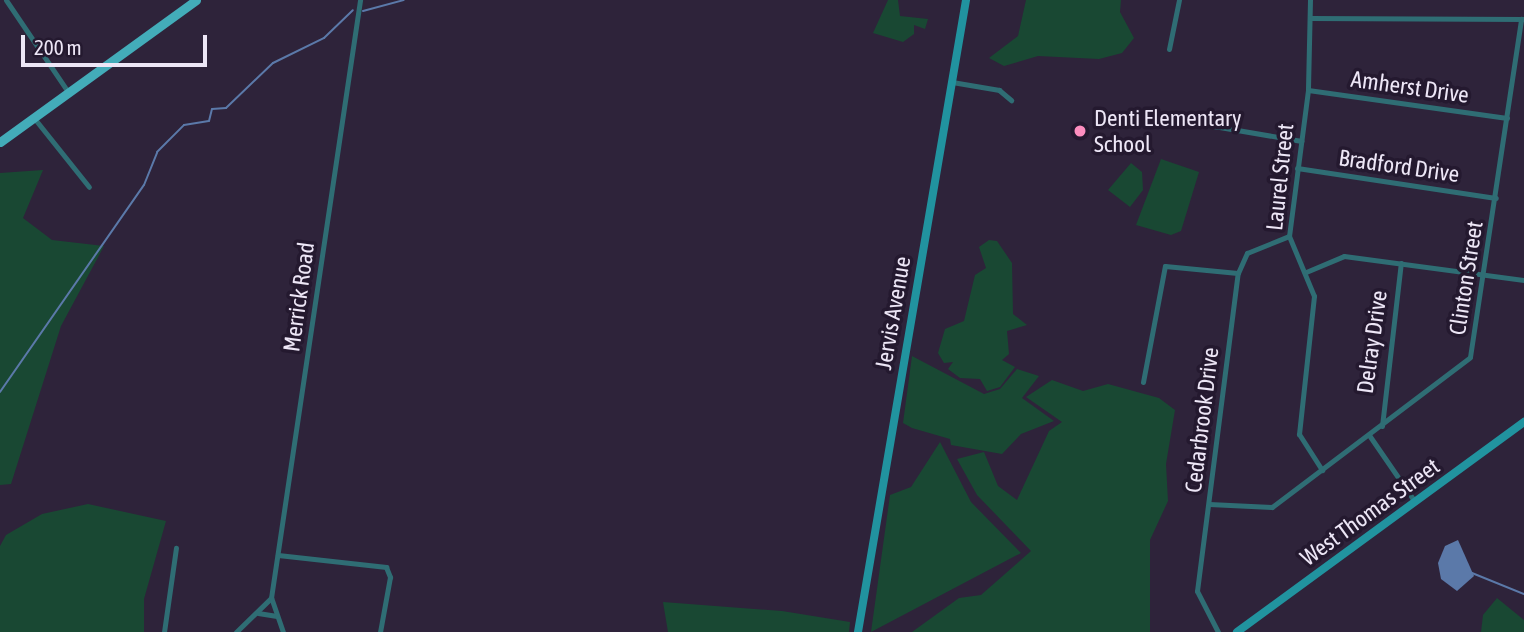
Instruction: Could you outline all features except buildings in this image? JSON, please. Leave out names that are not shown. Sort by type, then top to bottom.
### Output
[{"type":"main road","points":[[0,142],[66,89],[196,0]]},
{"type":"street","points":[[6,0],[66,89]]},
{"type":"street","name":"Merrick Road","points":[[271,598],[360,0]]},
{"type":"street","name":"Jervis Avenue","points":[[858,632],[966,0]]},
{"type":"street","points":[[1169,49],[1179,0]]},
{"type":"street","name":"Laurel Street","points":[[1310,0],[1308,90],[1289,236],[1306,272],[1313,304],[1298,425],[1322,470]]},
{"type":"street","points":[[1310,18],[1522,19]]},
{"type":"street","name":"Clinton Street","points":[[1209,504],[1272,507],[1470,357],[1522,19]]},
{"type":"street","points":[[952,82],[999,90],[1011,100]]},
{"type":"street","name":"Amherst Drive","points":[[1308,90],[1507,118]]},
{"type":"street","points":[[33,115],[89,187]]},
{"type":"street","points":[[1196,123],[1301,141]]},
{"type":"street","name":"Bradford Drive","points":[[1297,168],[1496,198]]},
{"type":"street","points":[[1143,382],[1165,266],[1238,273],[1247,253],[1289,236]]},
{"type":"street","points":[[1306,272],[1344,256],[1524,280]]},
{"type":"street","name":"Delray Drive","points":[[1382,426],[1401,263]]},
{"type":"street","name":"Cedarbrook Drive","points":[[1218,632],[1197,591],[1238,273]]},
{"type":"street","name":"West Thomas Street","points":[[1237,632],[1524,422]]},
{"type":"street","points":[[1369,435],[1416,503]]},
{"type":"street","points":[[164,632],[176,548]]},
{"type":"street","points":[[278,555],[386,567],[390,577],[380,632]]},
{"type":"street","points":[[236,632],[271,598]]},
{"type":"street","points":[[271,598],[283,632]]},
{"type":"street","points":[[258,613],[276,617]]},
{"type":"green space","points":[[888,0],[898,0],[900,16],[928,19],[925,29],[914,25],[914,34],[903,42],[873,33]]},
{"type":"green space","points":[[1026,0],[1121,0],[1120,12],[1134,38],[1122,53],[1099,59],[1038,56],[1004,66],[989,58],[1018,36]]},
{"type":"green space","points":[[1161,159],[1199,172],[1181,231],[1171,235],[1136,225]]},
{"type":"green space","points":[[1131,163],[1142,172],[1143,190],[1130,207],[1108,190]]},
{"type":"green space","points":[[43,170],[23,218],[52,240],[104,246],[61,326],[11,484],[0,485],[0,173]]},
{"type":"green space","points":[[989,240],[997,241],[1012,263],[1013,314],[1027,325],[1007,331],[1009,354],[1002,360],[1015,367],[1000,387],[987,391],[980,379],[960,378],[948,369],[953,362],[944,363],[938,353],[945,329],[964,321],[975,275],[986,268],[979,247]]},
{"type":"green space","points":[[912,356],[984,394],[1000,389],[1017,369],[1039,376],[1022,398],[1054,421],[1021,434],[1002,454],[951,445],[950,439],[912,428],[903,423]]},
{"type":"green space","points":[[1052,380],[1083,391],[1108,384],[1159,398],[1175,410],[1166,464],[1168,501],[1150,540],[1150,632],[912,632],[959,598],[981,595],[1031,551],[977,495],[957,459],[984,452],[998,486],[1017,500],[1049,431],[1062,422],[1026,397]]},
{"type":"green space","points":[[940,442],[971,502],[1021,553],[871,632],[890,495],[911,487]]},
{"type":"green space","points":[[88,504],[166,521],[144,599],[144,632],[0,632],[0,546],[6,535],[42,514]]},
{"type":"green space","points":[[1497,598],[1524,620],[1524,632],[1481,632],[1483,615]]},
{"type":"green space","points":[[663,602],[782,611],[850,622],[849,632],[668,632]]},
{"type":"water","points":[[1458,540],[1474,576],[1457,591],[1441,579],[1438,563],[1445,546]]},
{"type":"waterway","points":[[363,11],[404,0]]},
{"type":"waterway","points":[[0,392],[144,185],[157,152],[184,125],[209,121],[212,109],[226,108],[273,63],[324,38],[353,10]]},
{"type":"waterway","points":[[1472,573],[1524,594]]},
{"type":"place","name":"Denti Elementary School","points":[[1080,131]]}]
